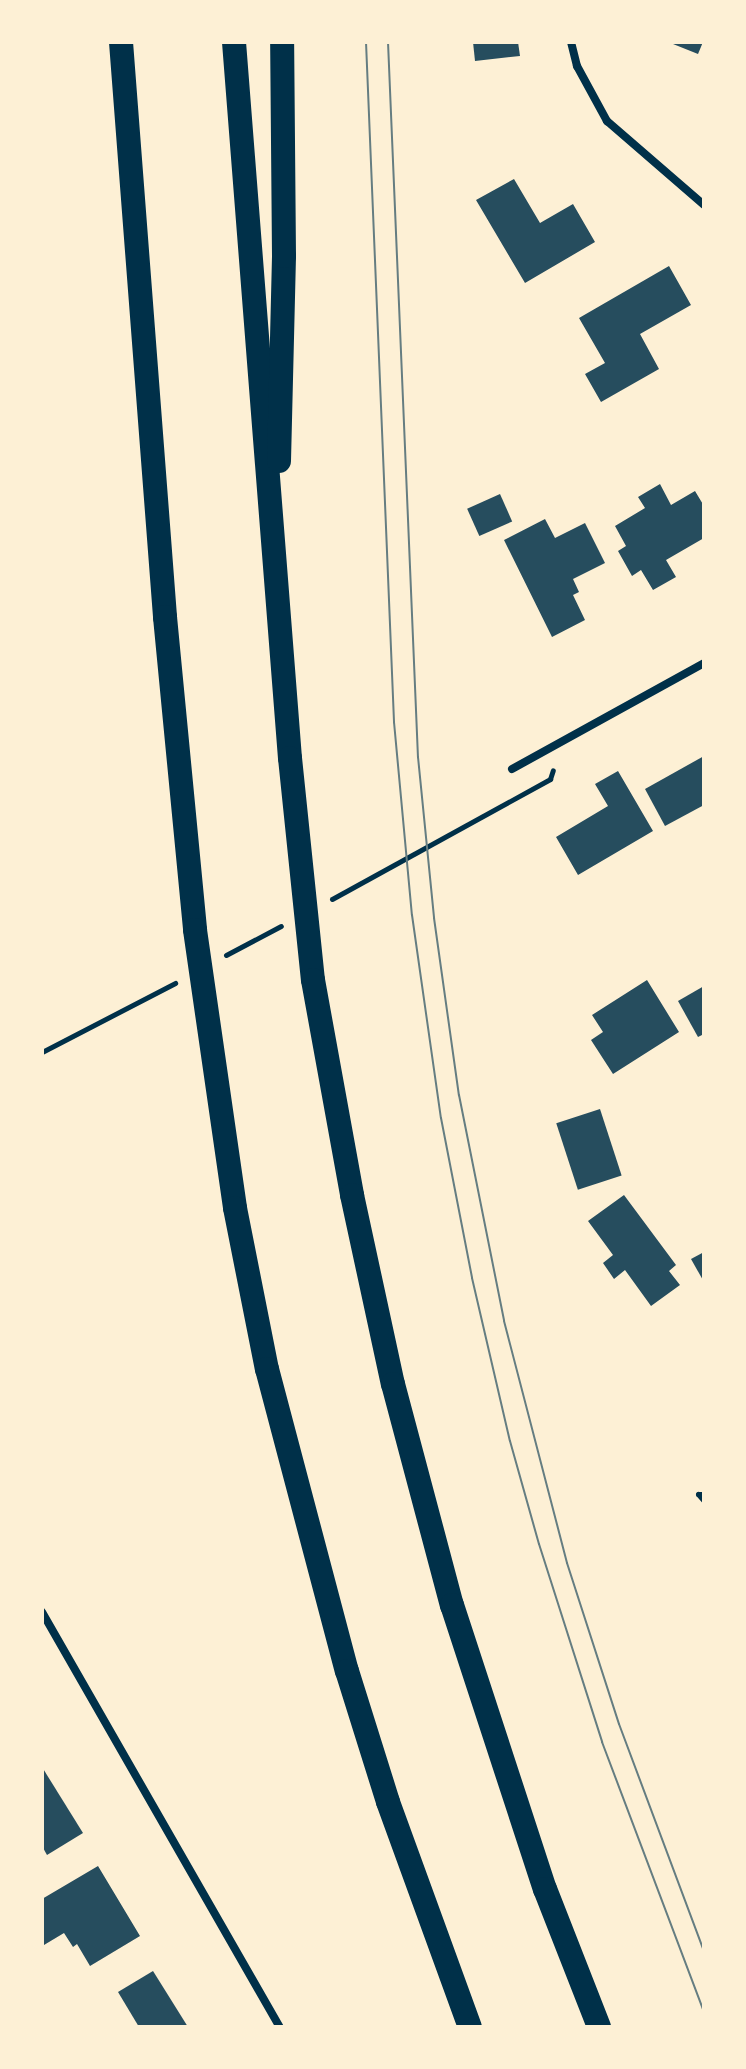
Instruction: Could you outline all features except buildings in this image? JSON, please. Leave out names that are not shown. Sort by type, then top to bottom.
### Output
[{"type":"highway","points":[[121,42],[165,617],[193,915],[235,1208],[267,1369],[347,1671],[388,1802],[470,2027]]},
{"type":"highway","points":[[234,42],[276,603],[313,980],[352,1195],[393,1384],[492,1735],[545,1889],[599,2027]]},
{"type":"highway","points":[[276,603],[284,256],[282,42]]},
{"type":"street","points":[[571,42],[577,66],[607,121],[703,202]]},
{"type":"street","points":[[512,769],[704,663]]},
{"type":"street","points":[[42,1612],[280,2027]]},
{"type":"path","points":[[42,1052],[86,1031]]},
{"type":"path","points":[[704,1494],[698,1494],[704,1501]]},
{"type":"tram line","points":[[366,42],[394,722],[412,915],[441,1118],[472,1278],[510,1441],[539,1544],[602,1742],[704,2012]]},
{"type":"tram line","points":[[388,42],[418,757],[434,918],[459,1095],[504,1321],[567,1563],[619,1724],[704,1951]]}]
